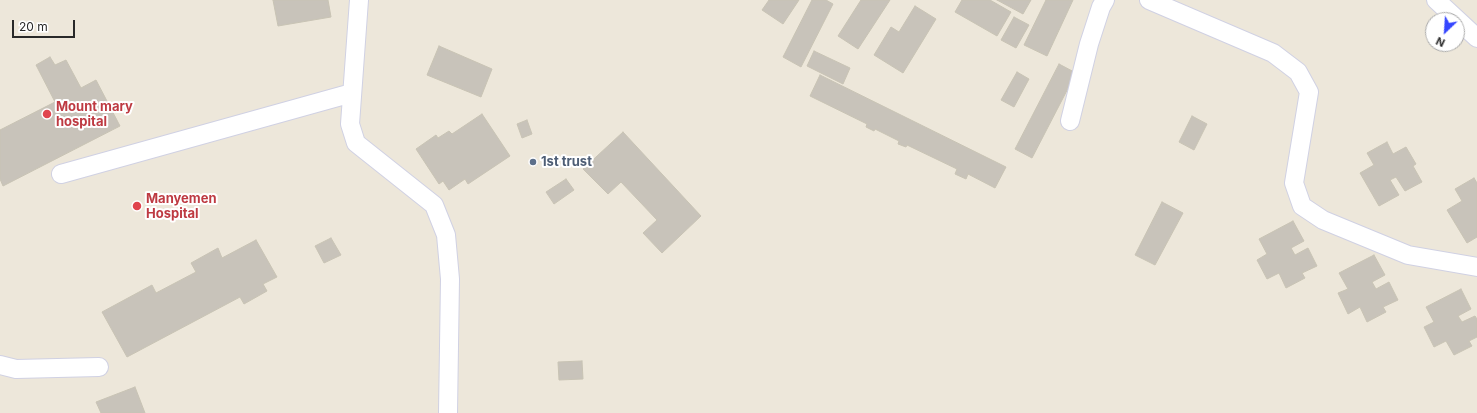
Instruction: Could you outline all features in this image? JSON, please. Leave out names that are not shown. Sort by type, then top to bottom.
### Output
[{"type":"street","points":[[359,0],[350,124],[356,144],[434,205],[446,235],[450,279],[448,413]]},
{"type":"street","points":[[1070,121],[1089,44],[1101,7],[1105,0]]},
{"type":"street","points":[[1149,0],[1273,53],[1298,72],[1308,92],[1294,183],[1302,206],[1323,220],[1408,255],[1477,267]]},
{"type":"street","points":[[1436,0],[1477,38]]},
{"type":"street","points":[[61,174],[352,93]]},
{"type":"street","points":[[0,365],[16,369],[99,367]]},
{"type":"building","points":[[273,0],[328,0],[331,17],[278,26]]},
{"type":"building","points":[[769,0],[799,0],[783,24],[762,10]]},
{"type":"building","points":[[812,0],[826,0],[833,4],[801,67],[783,57]]},
{"type":"building","points":[[861,0],[890,0],[858,49],[838,36]]},
{"type":"building","points":[[962,0],[990,0],[1011,12],[997,36],[955,12]]},
{"type":"building","points":[[997,0],[1031,0],[1023,14]]},
{"type":"building","points":[[1046,0],[1073,0],[1047,56],[1024,45]]},
{"type":"building","points":[[915,6],[936,19],[903,73],[874,55],[891,27],[899,32]]},
{"type":"building","points":[[1014,17],[1029,25],[1016,48],[1001,40]]},
{"type":"building","points":[[439,46],[492,69],[481,97],[427,75]]},
{"type":"building","points":[[814,51],[850,68],[843,84],[807,66]]},
{"type":"building","points":[[50,57],[55,65],[66,60],[81,88],[96,80],[120,126],[3,186],[0,179],[0,130],[55,102],[36,65]]},
{"type":"building","points":[[1059,64],[1076,73],[1032,158],[1015,149]]},
{"type":"building","points":[[1017,72],[1029,79],[1014,107],[1001,100]]},
{"type":"building","points":[[820,75],[1006,167],[995,188],[968,174],[966,179],[955,174],[957,169],[907,145],[906,147],[898,144],[899,141],[875,129],[874,131],[866,127],[867,124],[810,96]]},
{"type":"building","points":[[482,114],[510,156],[468,184],[465,179],[449,190],[443,181],[439,184],[416,149],[436,135],[438,138],[449,131],[452,134]]},
{"type":"building","points":[[1192,116],[1207,124],[1194,150],[1179,142]]},
{"type":"building","points":[[527,120],[532,134],[522,138],[517,124]]},
{"type":"building","points":[[623,132],[701,216],[662,253],[643,233],[657,220],[621,182],[608,194],[583,169]]},
{"type":"building","points":[[1387,142],[1393,154],[1406,147],[1416,164],[1413,166],[1422,182],[1405,191],[1396,177],[1390,180],[1399,195],[1379,206],[1360,173],[1374,165],[1367,153]]},
{"type":"building","points":[[1474,178],[1477,183],[1477,237],[1467,243],[1447,210],[1462,201],[1455,189]]},
{"type":"building","points":[[566,179],[574,190],[554,204],[546,192]]},
{"type":"building","points":[[1162,202],[1183,213],[1155,265],[1135,255]]},
{"type":"building","points":[[1293,221],[1304,241],[1291,248],[1295,255],[1308,248],[1317,266],[1302,273],[1305,278],[1286,288],[1279,273],[1267,279],[1257,260],[1267,254],[1259,239]]},
{"type":"building","points":[[331,238],[341,255],[324,263],[315,246]]},
{"type":"building","points":[[256,240],[277,277],[263,284],[267,291],[244,304],[240,297],[127,357],[102,312],[152,285],[156,293],[196,272],[191,263],[218,248],[222,258]]},
{"type":"building","points":[[1374,255],[1385,275],[1372,282],[1376,289],[1389,282],[1398,300],[1383,307],[1386,312],[1367,322],[1360,307],[1348,314],[1338,293],[1348,289],[1339,273]]},
{"type":"building","points":[[1461,289],[1471,309],[1458,316],[1462,322],[1475,316],[1477,319],[1477,337],[1469,341],[1472,346],[1454,355],[1446,341],[1434,347],[1424,327],[1434,322],[1426,307]]},
{"type":"building","points":[[582,361],[583,379],[559,380],[558,362]]},
{"type":"building","points":[[135,387],[145,413],[101,413],[96,402]]},
{"type":"place","name":"Mount mary hospital","points":[[47,114]]},
{"type":"place","name":"1st trust","points":[[533,162]]},
{"type":"place","name":"Manyemen Hospital","points":[[137,206]]}]
